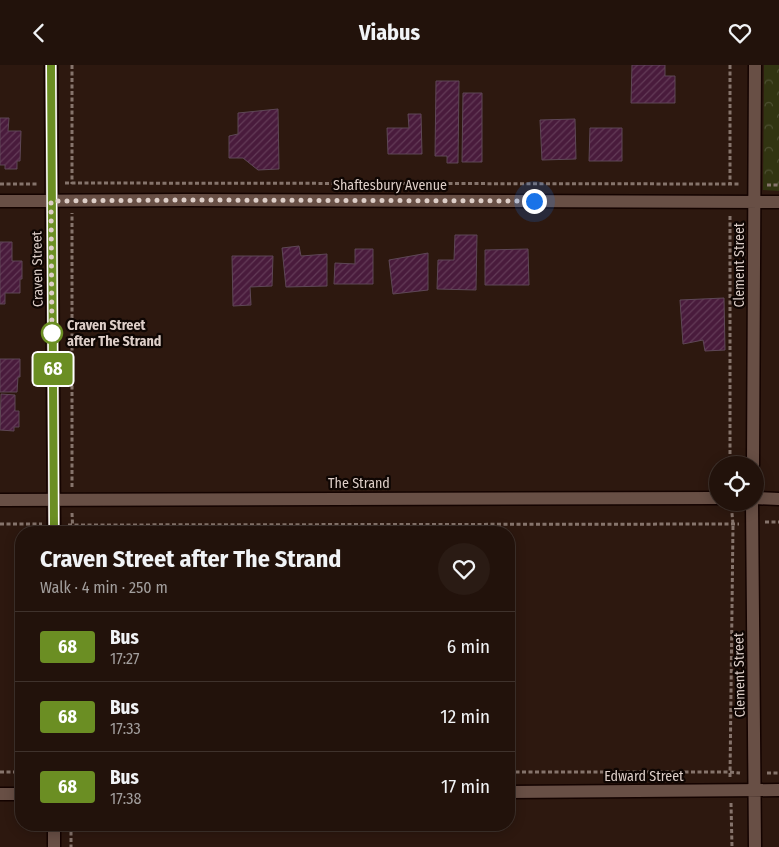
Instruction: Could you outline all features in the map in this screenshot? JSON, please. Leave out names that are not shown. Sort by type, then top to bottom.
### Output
[{"type":"street","name":"Craven Street","points":[[51,65],[54,526]]},
{"type":"street","name":"Clement Street","points":[[753,456],[755,65]]},
{"type":"street","name":"Shaftesbury Avenue","points":[[0,201],[779,202]]},
{"type":"street","name":"The Strand","points":[[0,500],[709,498]]},
{"type":"street","points":[[764,499],[779,499]]},
{"type":"street","name":"Clement Street","points":[[752,511],[754,847]]},
{"type":"street","name":"Edward Street","points":[[515,791],[779,790]]},
{"type":"street","points":[[0,794],[15,794]]},
{"type":"street","points":[[54,831],[54,847]]},
{"type":"path","points":[[72,65],[72,525]]},
{"type":"path","points":[[730,65],[730,456]]},
{"type":"path","points":[[0,184],[779,185]]},
{"type":"path","points":[[732,511],[730,790],[732,847]]},
{"type":"path","points":[[66,526],[733,524],[779,522]]},
{"type":"path","points":[[0,523],[32,526]]},
{"type":"path","points":[[0,772],[15,771]]},
{"type":"path","points":[[515,772],[779,773]]},
{"type":"path","points":[[71,831],[71,847]]},
{"type":"green space","points":[[764,65],[779,65],[779,191],[763,190]]},
{"type":"building","points":[[632,65],[665,65],[665,76],[675,76],[675,103],[631,103]]},
{"type":"building","points":[[436,81],[459,81],[458,163],[447,163],[447,156],[435,156]]},
{"type":"building","points":[[463,93],[482,93],[482,162],[462,162]]},
{"type":"building","points":[[278,109],[279,169],[258,170],[243,158],[229,158],[229,136],[238,134],[238,113]]},
{"type":"building","points":[[408,114],[421,114],[422,154],[388,154],[387,128],[409,128]]},
{"type":"building","points":[[0,118],[9,118],[8,131],[21,131],[20,161],[17,161],[17,169],[5,169],[5,165],[0,165]]},
{"type":"building","points":[[575,119],[576,159],[542,160],[540,120]]},
{"type":"building","points":[[590,128],[622,128],[622,161],[589,161]]},
{"type":"building","points":[[455,235],[477,235],[476,290],[437,289],[438,260],[454,260]]},
{"type":"building","points":[[0,242],[12,242],[12,261],[22,261],[20,293],[5,293],[5,304],[0,304]]},
{"type":"building","points":[[299,246],[301,256],[327,254],[327,286],[286,287],[282,248]]},
{"type":"building","points":[[355,249],[373,249],[373,284],[334,284],[335,263],[355,264]]},
{"type":"building","points":[[528,249],[529,285],[485,285],[485,250]]},
{"type":"building","points":[[428,253],[428,290],[393,294],[389,260]]},
{"type":"building","points":[[232,256],[273,256],[272,286],[250,287],[251,305],[233,306]]},
{"type":"building","points":[[724,298],[725,350],[705,351],[703,340],[683,344],[680,300]]},
{"type":"building","points":[[0,359],[20,359],[20,377],[18,377],[17,392],[0,392]]},
{"type":"building","points":[[1,394],[15,395],[15,411],[19,411],[19,427],[14,427],[14,431],[0,430]]},
{"type":"bus line","name":"68","points":[[51,65],[54,526]]},
{"type":"place","name":"Craven Street after The Strand","points":[[52,333]]},
{"type":"route","points":[[52,333],[52,340],[51,201],[534,201]]}]
